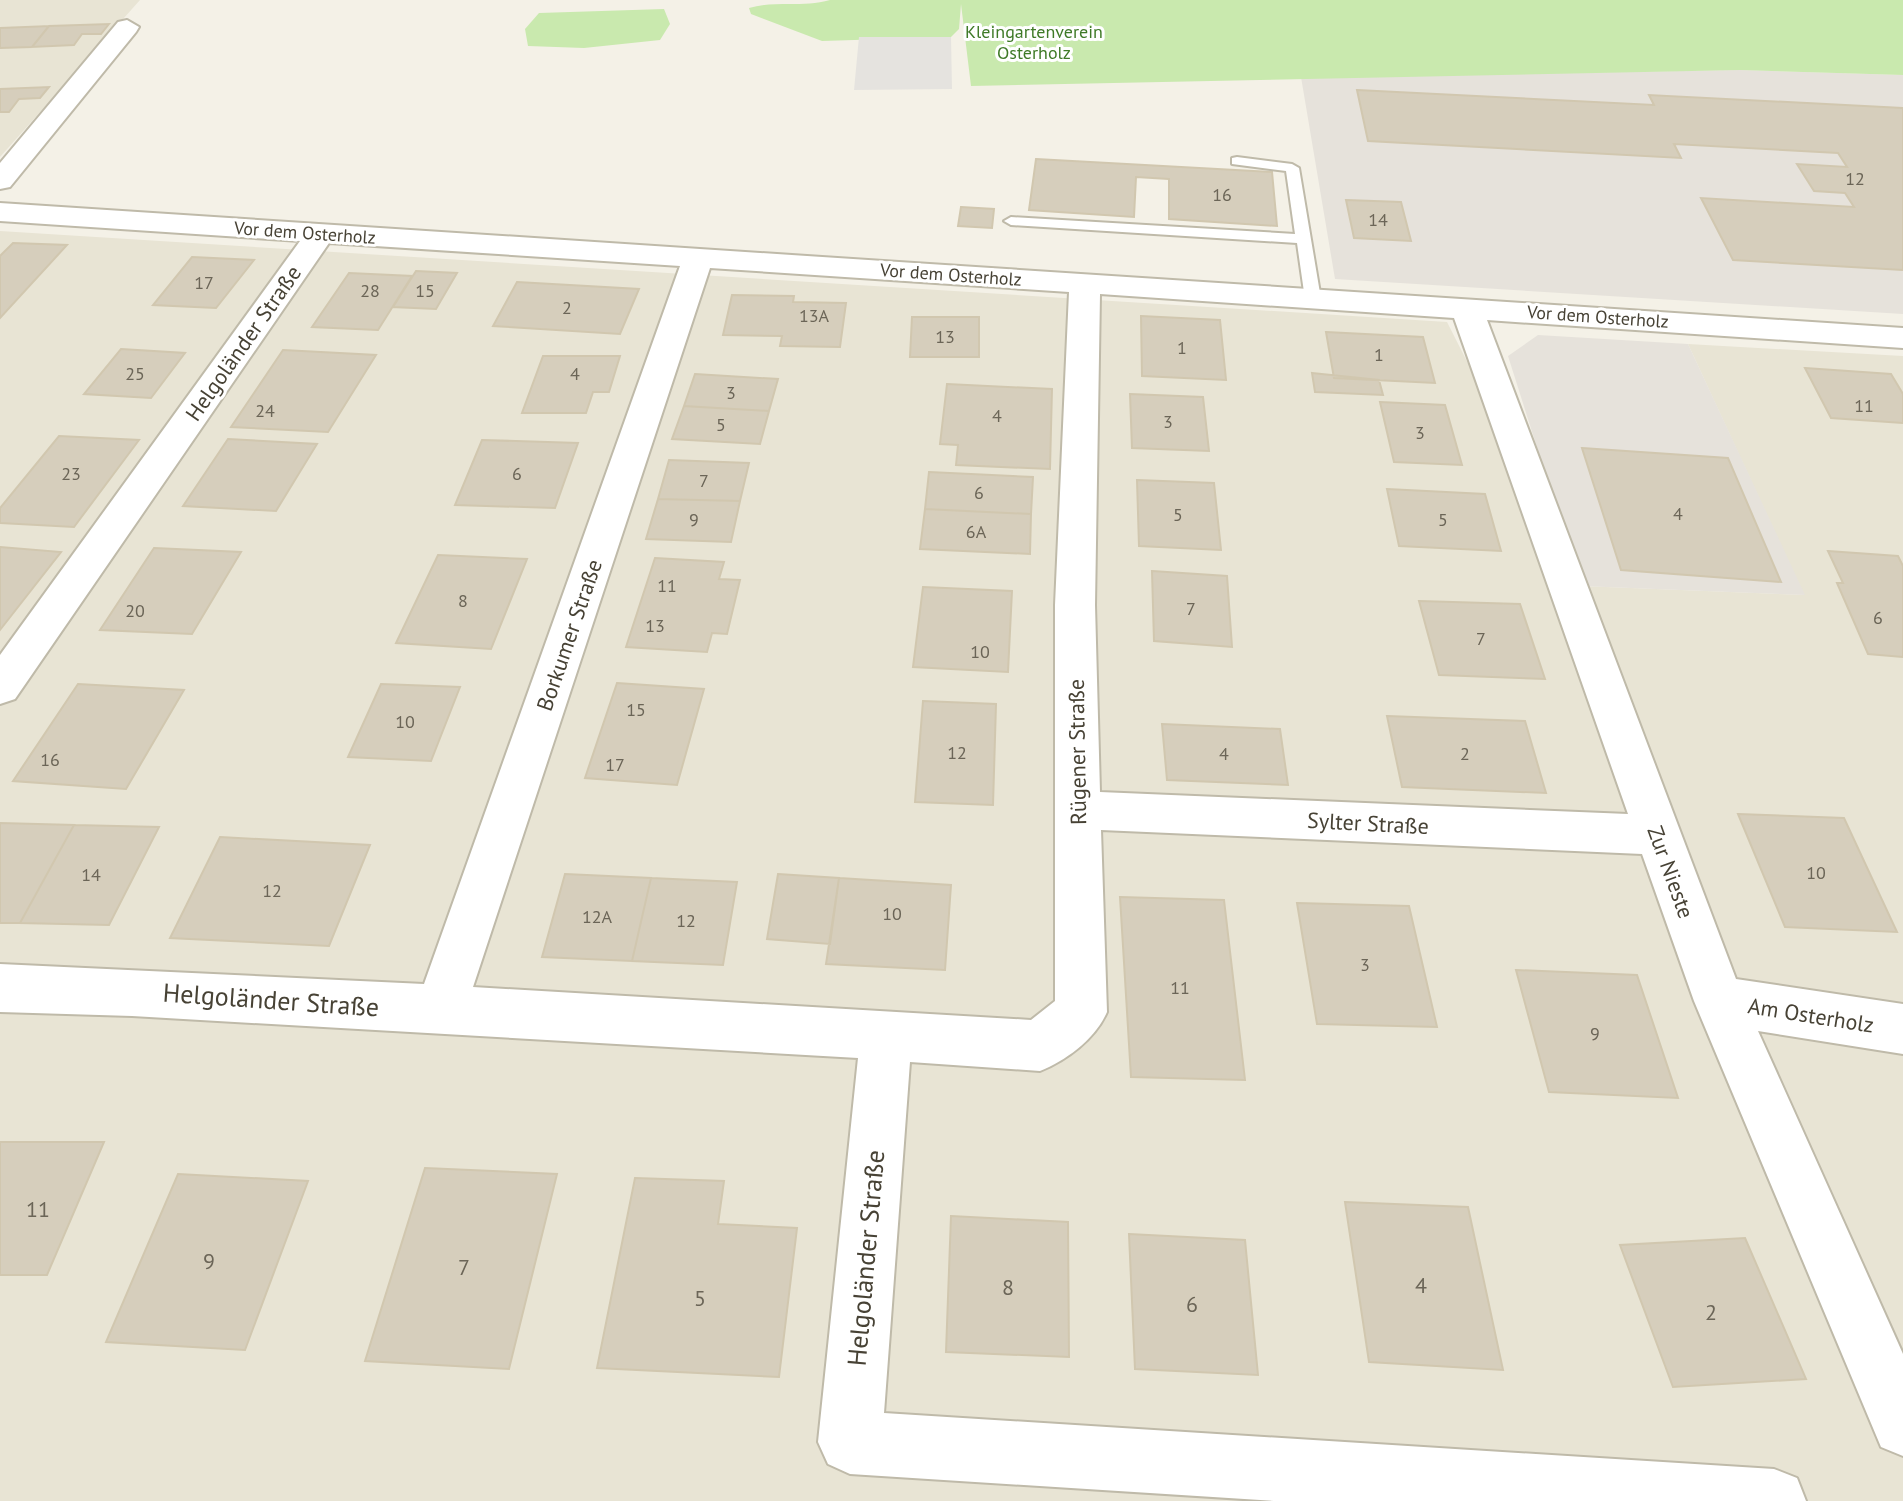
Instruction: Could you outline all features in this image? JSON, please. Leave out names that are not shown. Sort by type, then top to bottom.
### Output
[{"type":"street","points":[[0,181],[127,27]]},
{"type":"street","name":"Vor dem Osterholz","points":[[0,212],[1903,338]]},
{"type":"street","name":"Helgoländer Straße","points":[[0,687],[320,234]]},
{"type":"street","name":"Borkumer Straße","points":[[440,1011],[698,259]]},
{"type":"street","name":"Rügener Straße","points":[[886,1035],[1040,1046],[1081,1012],[1075,605],[1085,284]]},
{"type":"street","name":"Zur Nieste","points":[[1467,309],[1719,1001],[1903,1425]]},
{"type":"street","name":"Sylter Straße","points":[[1078,810],[1657,835]]},
{"type":"street","name":"Helgoländer Straße","points":[[0,988],[132,992],[886,1035],[850,1442],[1774,1501]]},
{"type":"street","name":"Am Osterholz","points":[[1719,1001],[1903,1029]]},
{"type":"lane","points":[[1237,161],[1292,168],[1313,299]]},
{"type":"lane","points":[[1011,221],[1303,239]]},
{"type":"shaded area","points":[[0,0],[140,0],[0,157]]},
{"type":"shaded area","points":[[859,37],[951,37],[952,89],[854,90]]},
{"type":"shaded area","points":[[1740,70],[1903,75],[1903,314],[1335,279],[1301,77]]},
{"type":"shaded area","points":[[0,231],[1447,322],[1581,586],[1804,595],[1688,344],[1903,356],[1903,1501],[0,1501]]},
{"type":"shaded area","points":[[1538,335],[1688,344],[1805,595],[1581,586],[1508,356]]},
{"type":"green space","name":"Kleingartenverein Osterholz","points":[[830,0],[1903,0],[1903,75],[1740,70],[971,86],[961,4],[959,29],[951,37],[822,41],[751,14],[749,8]]},
{"type":"green space","points":[[664,9],[670,24],[660,40],[584,48],[528,46],[525,29],[539,13]]},
{"type":"building","points":[[109,24],[101,34],[82,34],[74,45],[32,47],[49,26]]},
{"type":"building","points":[[49,26],[32,47],[0,48],[0,28]]},
{"type":"building","points":[[49,87],[40,98],[19,99],[9,112],[0,112],[0,89]]},
{"type":"building","points":[[1357,90],[1654,105],[1649,95],[1903,108],[1903,270],[1733,260],[1701,198],[1854,207],[1845,193],[1814,191],[1797,164],[1847,167],[1838,153],[1674,144],[1681,158],[1368,141]]},
{"type":"building","points":[[1036,159],[1272,172],[1277,226],[1169,219],[1169,179],[1136,177],[1134,217],[1029,210]]},
{"type":"building","points":[[1346,200],[1401,202],[1411,241],[1354,238]]},
{"type":"building","points":[[961,207],[994,209],[992,228],[958,226]]},
{"type":"building","points":[[13,243],[67,245],[0,318],[0,256]]},
{"type":"building","points":[[192,257],[254,260],[216,308],[153,305]]},
{"type":"building","points":[[416,271],[457,273],[436,309],[393,307]]},
{"type":"building","points":[[349,273],[412,276],[378,330],[312,327]]},
{"type":"building","points":[[517,282],[639,289],[620,334],[493,326]]},
{"type":"building","points":[[732,295],[794,296],[793,302],[846,303],[840,347],[780,346],[782,336],[723,335]]},
{"type":"building","points":[[1141,316],[1220,320],[1226,380],[1142,376]]},
{"type":"building","points":[[912,317],[979,317],[979,357],[910,357]]},
{"type":"building","points":[[1326,332],[1423,337],[1435,383],[1334,378]]},
{"type":"building","points":[[121,349],[185,353],[151,398],[84,394]]},
{"type":"building","points":[[283,350],[376,355],[328,432],[231,427]]},
{"type":"building","points":[[543,356],[620,356],[609,392],[593,392],[586,413],[522,413]]},
{"type":"building","points":[[1805,368],[1891,374],[1903,394],[1903,423],[1831,418]]},
{"type":"building","points":[[1312,373],[1379,380],[1383,395],[1315,392]]},
{"type":"building","points":[[695,374],[778,379],[769,411],[684,406]]},
{"type":"building","points":[[947,384],[1052,389],[1050,469],[956,465],[958,445],[940,444]]},
{"type":"building","points":[[1130,394],[1203,397],[1209,451],[1132,448]]},
{"type":"building","points":[[1380,402],[1445,405],[1462,465],[1394,462]]},
{"type":"building","points":[[684,406],[769,411],[760,444],[672,439]]},
{"type":"building","points":[[59,436],[139,440],[74,527],[0,523],[0,508]]},
{"type":"building","points":[[228,439],[317,444],[276,511],[183,506]]},
{"type":"building","points":[[482,440],[578,443],[555,508],[455,505]]},
{"type":"building","points":[[1582,448],[1728,458],[1781,582],[1621,570]]},
{"type":"building","points":[[669,460],[749,463],[740,501],[658,499]]},
{"type":"building","points":[[929,472],[1033,477],[1031,514],[925,509]]},
{"type":"building","points":[[1137,480],[1214,483],[1221,550],[1139,546]]},
{"type":"building","points":[[1387,489],[1485,494],[1501,551],[1399,546]]},
{"type":"building","points":[[658,499],[740,501],[731,542],[646,539]]},
{"type":"building","points":[[925,509],[1031,514],[1030,554],[920,549]]},
{"type":"building","points":[[0,547],[61,552],[0,630]]},
{"type":"building","points":[[154,548],[241,552],[192,634],[100,630]]},
{"type":"building","points":[[1828,551],[1898,556],[1903,566],[1903,657],[1868,654],[1837,583],[1843,583]]},
{"type":"building","points":[[438,555],[527,559],[491,649],[396,643]]},
{"type":"building","points":[[655,558],[724,562],[719,579],[740,580],[727,634],[712,633],[707,652],[626,647]]},
{"type":"building","points":[[1152,571],[1227,576],[1232,647],[1154,641]]},
{"type":"building","points":[[923,587],[1012,591],[1008,672],[913,667]]},
{"type":"building","points":[[1419,601],[1520,604],[1545,679],[1439,675]]},
{"type":"building","points":[[617,683],[704,689],[677,785],[585,778]]},
{"type":"building","points":[[78,684],[184,690],[126,789],[13,781]]},
{"type":"building","points":[[381,684],[460,687],[431,761],[348,757]]},
{"type":"building","points":[[923,701],[996,704],[993,805],[915,802]]},
{"type":"building","points":[[1387,716],[1525,721],[1546,793],[1402,787]]},
{"type":"building","points":[[1162,724],[1280,729],[1288,785],[1167,780]]},
{"type":"building","points":[[1738,814],[1844,818],[1897,932],[1785,927]]},
{"type":"building","points":[[0,823],[74,825],[20,923],[0,923]]},
{"type":"building","points":[[74,825],[159,827],[109,925],[20,923]]},
{"type":"building","points":[[220,837],[370,845],[329,946],[170,938]]},
{"type":"building","points":[[565,874],[651,878],[632,961],[542,957]]},
{"type":"building","points":[[778,874],[839,878],[830,944],[767,939]]},
{"type":"building","points":[[651,878],[737,882],[723,965],[632,961]]},
{"type":"building","points":[[839,878],[951,885],[945,970],[826,964]]},
{"type":"building","points":[[1120,897],[1224,900],[1245,1080],[1131,1077]]},
{"type":"building","points":[[1297,903],[1409,906],[1437,1027],[1317,1024]]},
{"type":"building","points":[[1516,970],[1637,975],[1678,1098],[1549,1092]]},
{"type":"building","points":[[0,1142],[104,1142],[47,1275],[0,1275]]},
{"type":"building","points":[[425,1168],[557,1174],[509,1369],[365,1361]]},
{"type":"building","points":[[178,1174],[308,1181],[245,1350],[106,1342]]},
{"type":"building","points":[[635,1178],[724,1181],[718,1224],[797,1228],[779,1377],[597,1368]]},
{"type":"building","points":[[1345,1202],[1468,1207],[1503,1370],[1369,1362]]},
{"type":"building","points":[[951,1216],[1068,1222],[1069,1357],[946,1352]]},
{"type":"building","points":[[1129,1234],[1245,1240],[1258,1375],[1135,1369]]},
{"type":"building","points":[[1745,1238],[1806,1379],[1673,1387],[1620,1245]]}]
